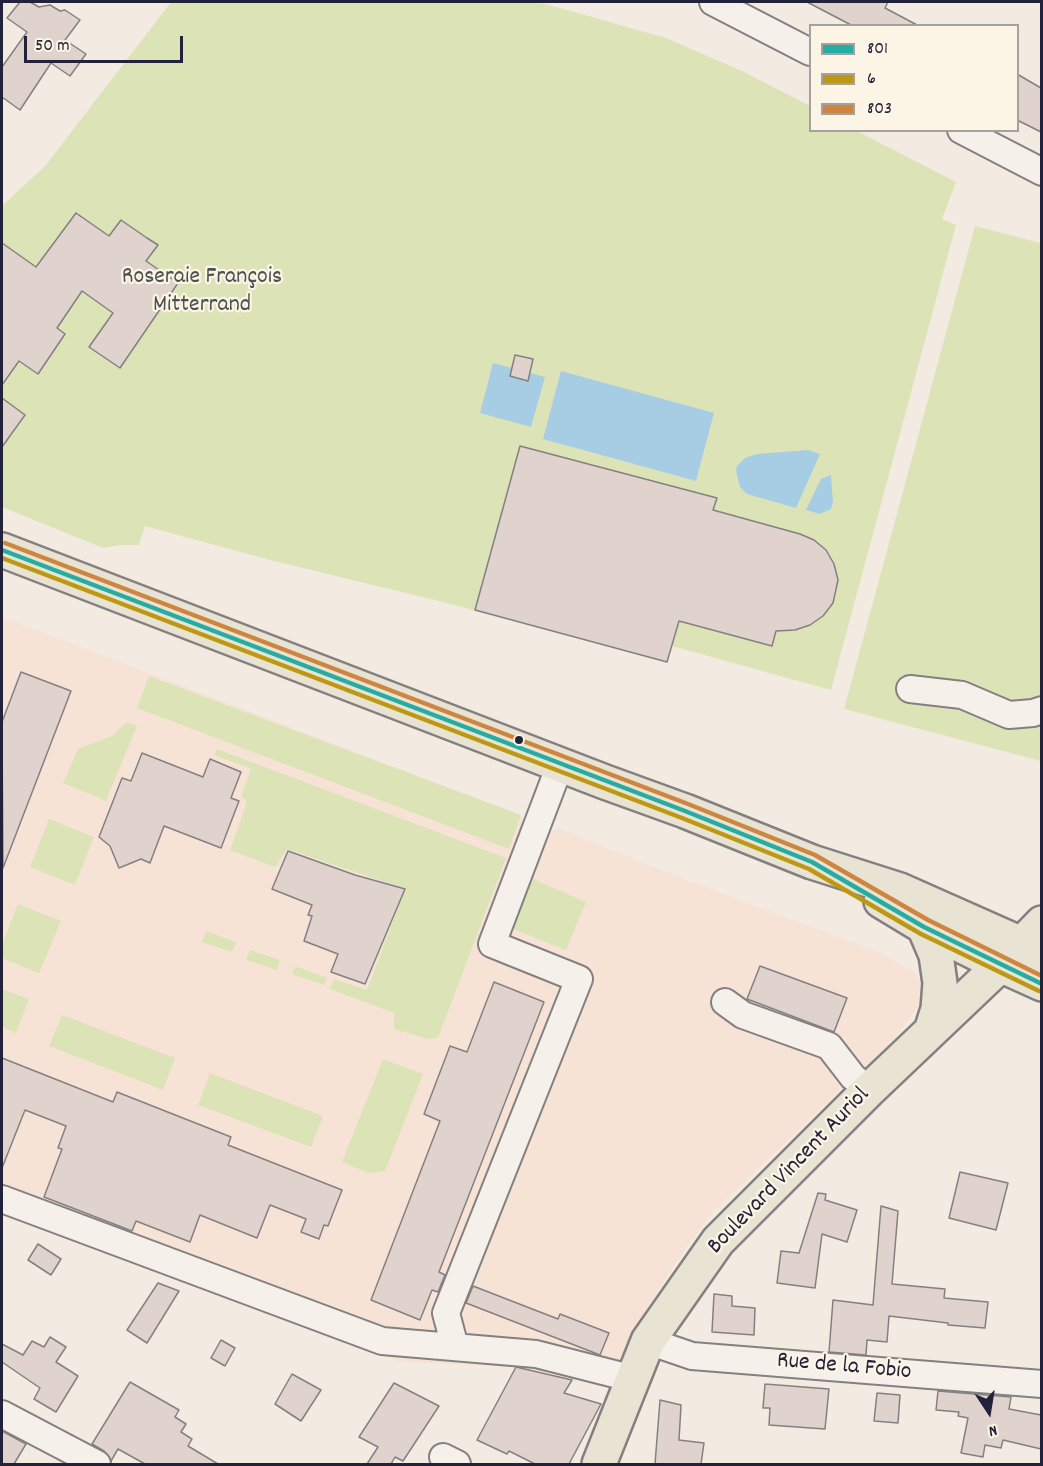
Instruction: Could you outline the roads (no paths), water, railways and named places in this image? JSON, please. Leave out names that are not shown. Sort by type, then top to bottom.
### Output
[{"type":"main road","points":[[2,550],[558,770],[685,811],[812,862],[900,890],[1026,946],[1041,984]]},
{"type":"main road","points":[[812,862],[924,927],[1026,946]]},
{"type":"main road","points":[[924,927],[936,955],[940,983],[938,1009],[932,1028]]},
{"type":"main road","name":"Boulevard Vincent Auriol","points":[[599,1464],[648,1341],[718,1241],[932,1028],[1026,946]]},
{"type":"street","points":[[713,2],[809,51]]},
{"type":"street","points":[[965,132],[1041,172]]},
{"type":"street","points":[[2,566],[183,636],[558,770],[893,908]]},
{"type":"street","points":[[910,689],[962,695],[1009,715],[1034,713],[1041,710]]},
{"type":"street","points":[[455,1347],[446,1312],[579,979],[492,944],[558,770]]},
{"type":"street","points":[[725,1002],[743,1015],[829,1046],[853,1077],[869,1090]]},
{"type":"street","points":[[2,1199],[381,1341],[536,1354],[634,1379]]},
{"type":"street","name":"Rue de la Fobio","points":[[648,1341],[692,1356],[1041,1384]]},
{"type":"street","points":[[2,1414],[97,1464]]},
{"type":"water","points":[[493,363],[545,377],[531,427],[480,413]]},
{"type":"water","points":[[561,371],[714,413],[696,481],[543,439]]},
{"type":"water","points":[[808,450],[820,454],[796,508],[747,494],[740,487],[736,471],[737,466],[745,458],[757,454]]},
{"type":"water","points":[[831,475],[833,502],[831,509],[820,514],[806,510],[821,479]]},
{"type":"park label","name":"Roseraie François Mitterrand","points":[[202,293]]}]
